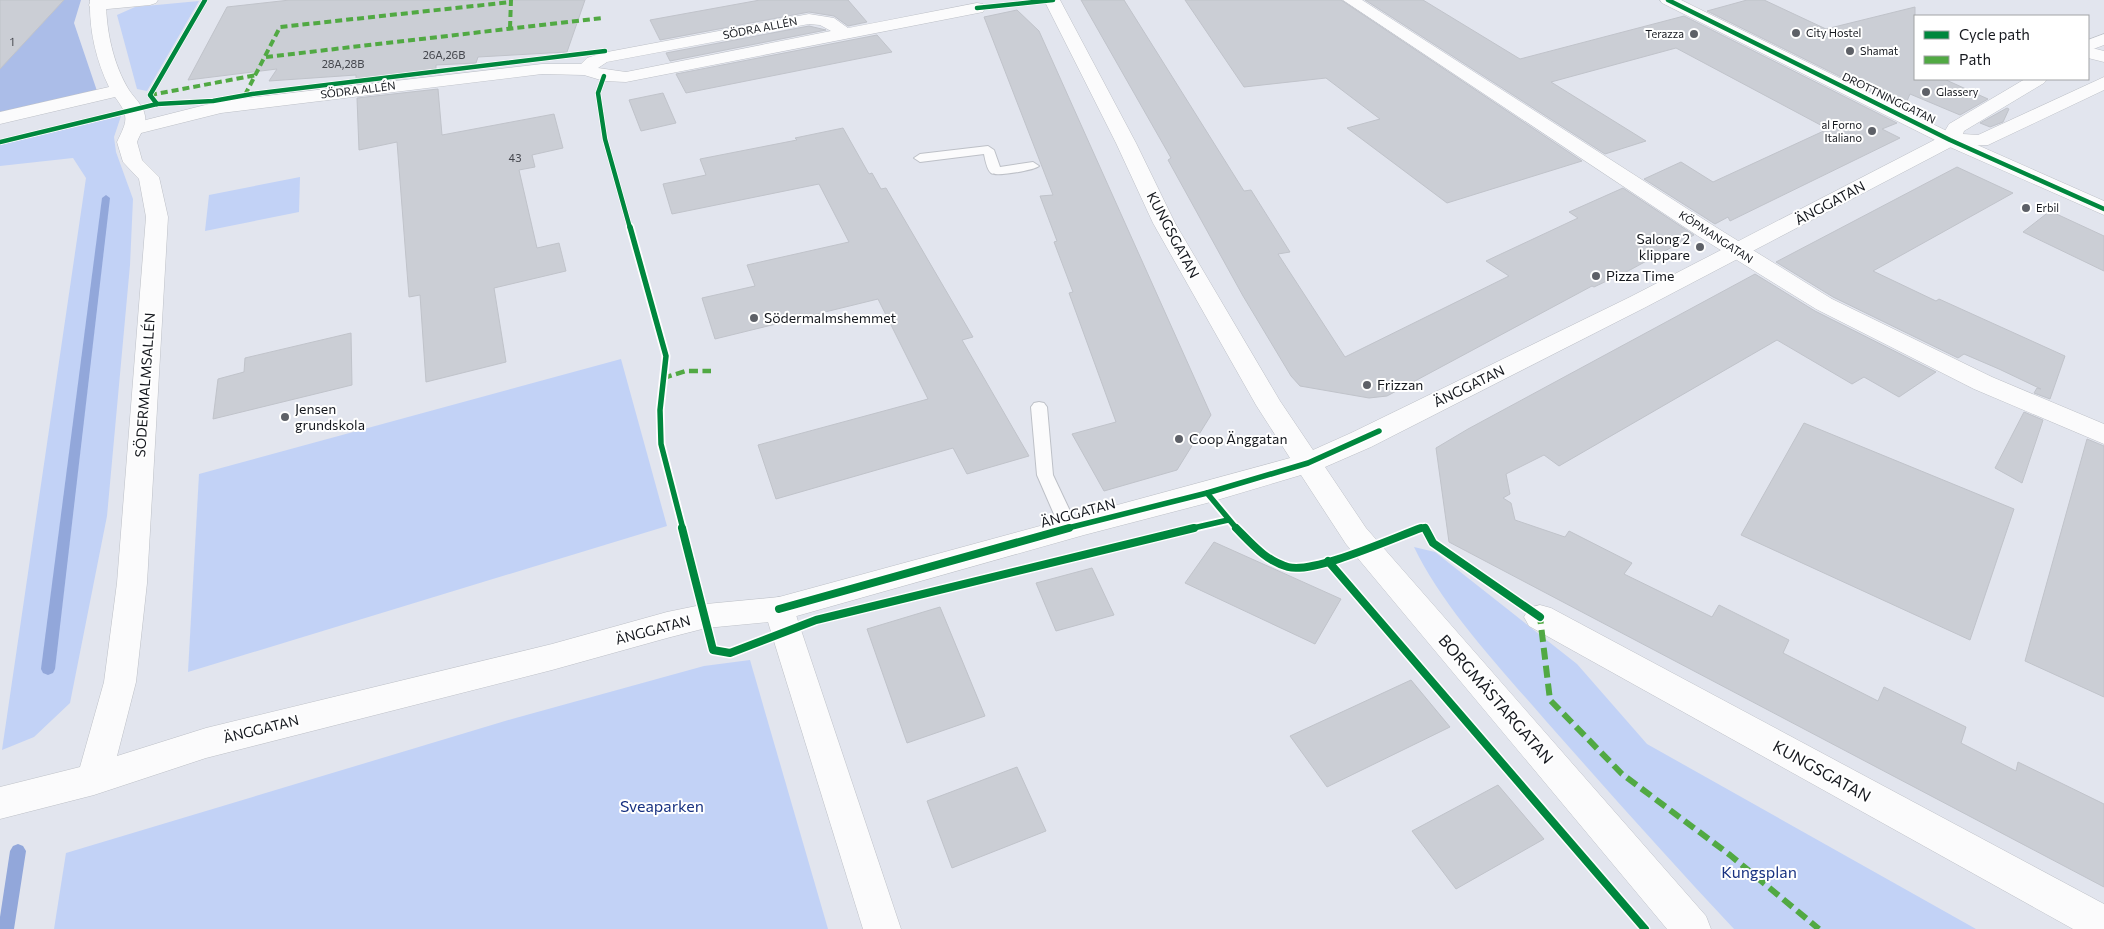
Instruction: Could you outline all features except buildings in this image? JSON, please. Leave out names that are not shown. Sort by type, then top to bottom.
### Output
[{"type":"street","name":"SÖDERMALMSALLÉN","points":[[94,778],[120,682],[132,583],[146,345],[157,216],[149,177],[133,162],[127,142],[136,120],[133,109],[120,90],[105,51],[97,3],[150,0]]},
{"type":"street","name":"KUNGSGATAN","points":[[1052,0],[1083,64],[1126,143],[1164,223],[1269,405],[1308,463]]},
{"type":"street","name":"KÖPMANGATAN","points":[[1351,0],[1738,251],[1833,308],[1983,383],[2104,434]]},
{"type":"street","name":"DROTTNINGGATAN","points":[[1668,0],[1950,140],[2104,209]]},
{"type":"street","name":"SÖDRA ALLÉN","points":[[133,128],[221,107],[542,69],[586,70],[604,76],[626,76],[977,8]]},
{"type":"street","points":[[2089,46],[2104,39]]},
{"type":"street","points":[[2089,52],[2104,57]]},
{"type":"street","name":"ÄNGGATAN","points":[[1950,140],[1956,128],[2036,80]]},
{"type":"street","name":"ÄNGGATAN","points":[[0,803],[94,778],[206,743],[552,658],[667,625],[706,616],[779,610],[1069,528],[1207,493],[1308,463],[1388,426],[1738,251],[1950,140],[1981,141],[2104,83]]},
{"type":"street","points":[[0,118],[120,90]]},
{"type":"street","name":"BORGMÄSTARGATAN","points":[[1308,463],[1356,536],[1692,929]]},
{"type":"street","points":[[779,610],[882,929]]},
{"type":"street","name":"KUNGSGATAN","points":[[1540,617],[2104,925]]},
{"type":"lane","points":[[920,158],[988,150],[996,170],[1033,166]]},
{"type":"lane","points":[[1039,407],[1045,475],[1069,528]]},
{"type":"green space","points":[[199,1],[147,91],[137,89],[117,15],[135,7]]},
{"type":"green space","points":[[121,116],[114,137],[116,152],[133,199],[130,265],[107,516],[70,703],[34,737],[2,750],[86,178],[73,158],[0,166],[0,145]]},
{"type":"green space","points":[[300,177],[299,212],[205,231],[209,195]]},
{"type":"green space","points":[[621,359],[667,526],[188,672],[199,474]]},
{"type":"green space","name":"Kungsplan","points":[[1414,547],[1435,552],[1577,664],[1647,744],[1976,929],[1734,929],[1639,826],[1474,638],[1441,593]]},
{"type":"green space","name":"Sveaparken","points":[[750,660],[828,929],[54,929],[66,853],[512,719],[704,666]]},
{"type":"shaded area","points":[[0,0],[81,0],[74,23],[97,91],[0,113]]},
{"type":"waterway","points":[[48,669],[106,198]]},
{"type":"waterway","points":[[6,929],[18,851]]},
{"type":"marked path","points":[[510,28],[511,0]]},
{"type":"marked path","points":[[245,95],[280,27],[511,2]]},
{"type":"marked path","points":[[266,57],[602,18]]},
{"type":"marked path","points":[[150,95],[257,75]]},
{"type":"marked path","points":[[663,378],[686,371],[711,371]]},
{"type":"marked path","points":[[1536,614],[1540,617],[1550,700],[1622,774],[1730,855],[1819,929]]},
{"type":"cycle path","points":[[157,104],[150,95],[205,0]]},
{"type":"cycle path","points":[[977,8],[1053,0]]},
{"type":"cycle path","points":[[1668,0],[1950,140],[2104,209]]},
{"type":"cycle path","points":[[0,142],[157,104],[213,101],[252,94],[605,51]]},
{"type":"cycle path","points":[[604,76],[598,93],[605,139],[666,356],[660,410],[661,444],[713,650],[730,653],[816,620],[1228,520]]},
{"type":"cycle path","points":[[779,609],[1084,524],[1207,493],[1308,463],[1379,431]]},
{"type":"cycle path","points":[[1207,493],[1228,520],[1262,554],[1289,567],[1312,567],[1424,527],[1433,543],[1540,617]]},
{"type":"cycle path","points":[[1328,561],[1645,929]]},
{"type":"place","name":"City Hostel","points":[[1796,33]]},
{"type":"place","name":"Terazza","points":[[1694,34]]},
{"type":"place","name":"Shamat","points":[[1850,51]]},
{"type":"place","name":"Glassery","points":[[1926,92]]},
{"type":"place","name":"al Forno Italiano","points":[[1872,131]]},
{"type":"place","name":"Erbil","points":[[2026,208]]},
{"type":"place","name":"Salong 2 klippare","points":[[1700,247]]},
{"type":"place","name":"Pizza Time","points":[[1596,276]]},
{"type":"place","name":"Södermalmshemmet","points":[[754,318]]},
{"type":"place","name":"Frizzan","points":[[1367,385]]},
{"type":"place","name":"Jensen grundskola","points":[[285,417]]},
{"type":"place","name":"Coop Änggatan","points":[[1179,439]]}]
